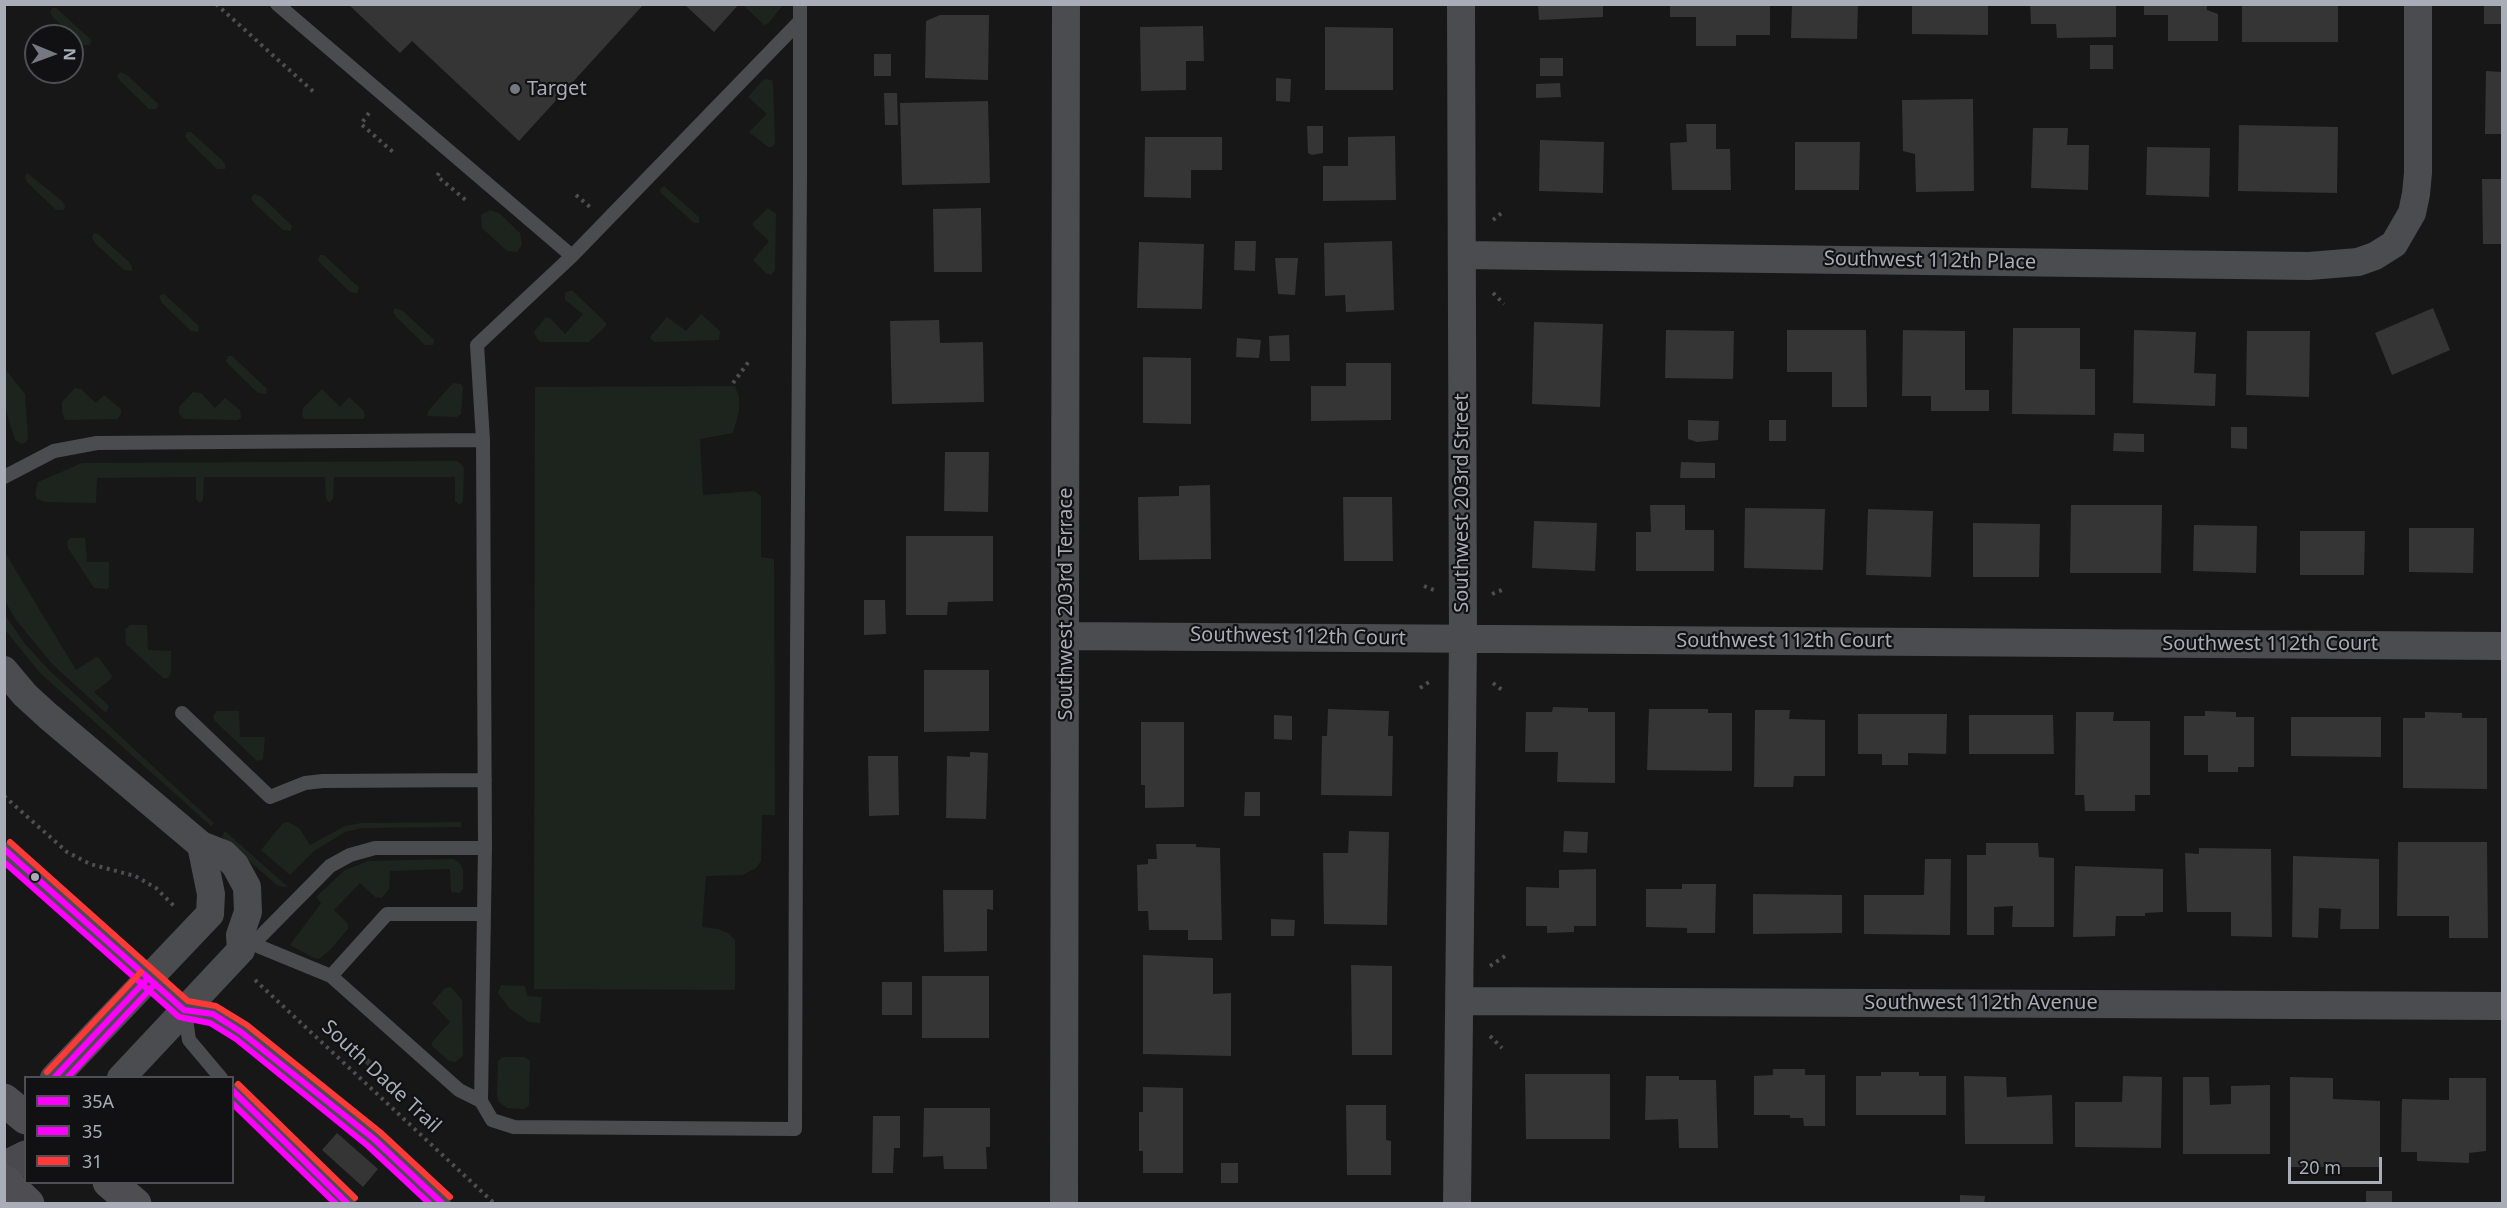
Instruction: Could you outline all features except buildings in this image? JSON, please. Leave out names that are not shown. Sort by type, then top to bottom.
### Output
[{"type":"highway","points":[[4,1181],[28,1203]]},
{"type":"highway","points":[[111,1184],[135,1203]]},
{"type":"main road","points":[[4,1168],[24,1158]]},
{"type":"street","name":"Southwest 203rd Terrace","points":[[1064,1203],[1066,4]]},
{"type":"street","name":"Southwest 203rd Street","points":[[1457,1203],[1462,639],[1461,4]]},
{"type":"street","name":"Southwest 112th Place","points":[[1462,255],[2309,266],[2358,262],[2375,256],[2394,244],[2412,213],[2418,173],[2418,4]]},
{"type":"street","name":"Southwest 112th Court","points":[[1066,636],[2502,646]]},
{"type":"street","points":[[4,670],[40,709],[201,845],[224,854],[235,865],[247,887],[248,912],[240,935],[248,956],[184,1010],[122,1076]]},
{"type":"street","points":[[55,1076],[210,914],[211,894],[201,845]]},
{"type":"street","name":"Southwest 112th Avenue","points":[[1460,1001],[2502,1006]]},
{"type":"lane","points":[[277,4],[572,256]]},
{"type":"lane","points":[[800,4],[800,21],[795,1129],[514,1127],[492,1120],[481,1101],[485,780],[483,440],[477,345],[572,256],[800,21]]},
{"type":"lane","points":[[5,474],[54,451],[97,443],[483,440]]},
{"type":"lane","points":[[182,713],[270,797],[305,783],[323,781],[485,780]]},
{"type":"lane","points":[[481,1101],[459,1090],[331,976],[248,956],[330,866],[350,855],[375,848],[485,848]]},
{"type":"lane","points":[[4,849],[184,1010],[213,1014],[241,1032],[374,1139],[444,1203]]},
{"type":"lane","points":[[331,976],[387,914],[484,914]]},
{"type":"lane","points":[[184,1010],[189,1040],[220,1076]]},
{"type":"lane","points":[[234,1092],[349,1203]]},
{"type":"path","points":[[216,4],[316,94]]},
{"type":"path","points":[[371,111],[361,124],[393,152]]},
{"type":"path","points":[[436,177],[468,202]]},
{"type":"path","points":[[1492,221],[1504,211]]},
{"type":"path","points":[[1492,293],[1504,304]]},
{"type":"path","points":[[733,383],[750,360]]},
{"type":"path","points":[[1420,688],[1436,679]]},
{"type":"path","points":[[4,796],[67,852],[90,864],[135,876],[156,888],[173,905]]},
{"type":"path","name":"South Dade Trail","points":[[248,956],[495,1203]]},
{"type":"path","points":[[1490,966],[1505,956]]},
{"type":"path","points":[[1490,1035],[1502,1048]]},
{"type":"shaded area","points":[[743,5],[783,5],[768,24],[764,25]]},
{"type":"shaded area","points":[[52,8],[56,8],[74,24],[60,24],[50,12]]},
{"type":"shaded area","points":[[84,33],[91,40],[90,45],[84,45]]},
{"type":"shaded area","points":[[120,72],[127,75],[158,104],[157,109],[149,109],[120,81],[117,76]]},
{"type":"shaded area","points":[[764,79],[772,80],[773,83],[775,144],[772,147],[768,147],[749,132],[767,114],[748,97]]},
{"type":"shaded area","points":[[187,132],[191,132],[222,160],[225,169],[217,169],[188,141],[185,136]]},
{"type":"shaded area","points":[[27,173],[62,201],[65,205],[64,210],[56,210],[27,182],[25,177]]},
{"type":"shaded area","points":[[664,186],[699,217],[699,223],[694,223],[661,193],[660,189]]},
{"type":"shaded area","points":[[254,194],[262,197],[292,226],[291,231],[283,230],[254,203],[251,198]]},
{"type":"shaded area","points":[[768,208],[776,214],[775,270],[771,275],[753,260],[769,241],[753,226],[753,223]]},
{"type":"shaded area","points":[[490,210],[499,213],[520,233],[522,245],[517,252],[507,251],[482,228],[481,215]]},
{"type":"shaded area","points":[[94,233],[129,262],[132,271],[124,270],[95,243],[92,238]]},
{"type":"shaded area","points":[[320,255],[324,255],[359,287],[357,293],[350,292],[321,264],[318,260]]},
{"type":"shaded area","points":[[572,290],[606,323],[606,326],[589,342],[541,342],[534,332],[546,317],[550,318],[565,334],[583,314],[565,300],[565,293]]},
{"type":"shaded area","points":[[164,294],[199,326],[198,332],[191,331],[162,303],[159,296]]},
{"type":"shaded area","points":[[395,308],[403,311],[430,336],[434,340],[433,345],[425,345],[396,317],[393,312]]},
{"type":"shaded area","points":[[701,314],[720,331],[719,340],[654,342],[650,337],[667,317],[686,331]]},
{"type":"shaded area","points":[[228,356],[232,356],[267,389],[266,394],[258,393],[229,365],[226,361]]},
{"type":"shaded area","points":[[5,369],[25,394],[28,438],[22,444],[15,440],[5,407]]},
{"type":"shaded area","points":[[453,383],[461,384],[463,388],[461,414],[457,417],[427,416],[428,411]]},
{"type":"shaded area","points":[[735,386],[739,397],[739,411],[733,433],[700,439],[703,495],[754,491],[761,496],[761,557],[774,559],[775,815],[762,815],[761,861],[756,868],[742,875],[706,876],[702,927],[718,929],[728,933],[735,940],[735,990],[534,989],[535,387]]},
{"type":"shaded area","points":[[75,388],[81,389],[96,403],[104,395],[121,409],[121,414],[117,419],[65,420],[62,402]]},
{"type":"shaded area","points":[[322,389],[340,407],[349,397],[364,411],[365,417],[363,419],[305,419],[302,416],[303,408]]},
{"type":"shaded area","points":[[193,392],[201,393],[215,408],[225,398],[240,410],[241,418],[238,420],[184,419],[179,414],[179,407]]},
{"type":"shaded area","points":[[457,461],[464,469],[463,501],[460,505],[455,501],[455,477],[334,477],[333,499],[329,503],[326,499],[325,477],[204,477],[203,500],[200,503],[196,499],[196,477],[97,478],[96,503],[45,502],[37,499],[35,494],[38,482],[82,463]]},
{"type":"shaded area","points":[[70,538],[85,538],[87,562],[109,562],[109,587],[107,589],[94,588],[68,548],[67,541]]},
{"type":"shaded area","points":[[4,551],[76,670],[96,657],[112,676],[94,692],[109,706],[106,713],[52,664],[16,620],[5,601]]},
{"type":"shaded area","points":[[5,615],[25,644],[50,671],[214,823],[211,826],[41,674],[5,630]]},
{"type":"shaded area","points":[[130,625],[147,625],[148,650],[171,651],[171,672],[168,678],[163,678],[126,644],[125,629]]},
{"type":"shaded area","points":[[217,711],[239,711],[240,737],[265,737],[263,759],[257,761],[214,720],[213,716]]},
{"type":"shaded area","points":[[288,822],[299,828],[310,845],[345,826],[361,823],[461,822],[461,827],[362,828],[345,832],[314,851],[290,875],[261,850],[283,823]]},
{"type":"shaded area","points":[[225,831],[288,887],[278,886],[222,837]]},
{"type":"shaded area","points":[[453,859],[459,862],[463,869],[463,889],[460,893],[451,892],[450,869],[390,871],[389,889],[382,898],[375,897],[360,883],[334,910],[348,924],[348,929],[319,959],[290,945],[321,903],[316,897],[345,870],[368,861]]},
{"type":"shaded area","points":[[501,985],[525,986],[527,996],[542,997],[540,1023],[529,1022],[509,1008],[498,993]]},
{"type":"shaded area","points":[[451,987],[462,1000],[463,1056],[455,1062],[449,1061],[432,1046],[432,1042],[450,1022],[432,1003],[445,988]]},
{"type":"shaded area","points":[[502,1057],[525,1057],[530,1061],[529,1105],[525,1109],[507,1108],[499,1102],[497,1096],[498,1061]]},
{"type":"transit line","name":"31","points":[[10,842],[188,1001],[216,1006],[247,1025],[380,1132],[450,1197]]},
{"type":"transit line","name":"35A","points":[[4,849],[184,1010],[213,1014],[241,1032],[374,1139],[443,1204]]},
{"type":"transit line","name":"35","points":[[4,862],[179,1017],[210,1023],[236,1039],[368,1146],[430,1204]]},
{"type":"transit line","name":"31","points":[[47,1072],[141,972]]},
{"type":"transit line","name":"35A","points":[[56,1076],[148,978]]},
{"type":"transit line","name":"35","points":[[69,1076],[155,984]]},
{"type":"transit line","name":"31","points":[[238,1084],[355,1198]]},
{"type":"transit line","name":"35A","points":[[234,1092],[348,1204]]},
{"type":"transit line","name":"35","points":[[234,1105],[336,1204]]},
{"type":"place","name":"Target","points":[[515,89]]}]
